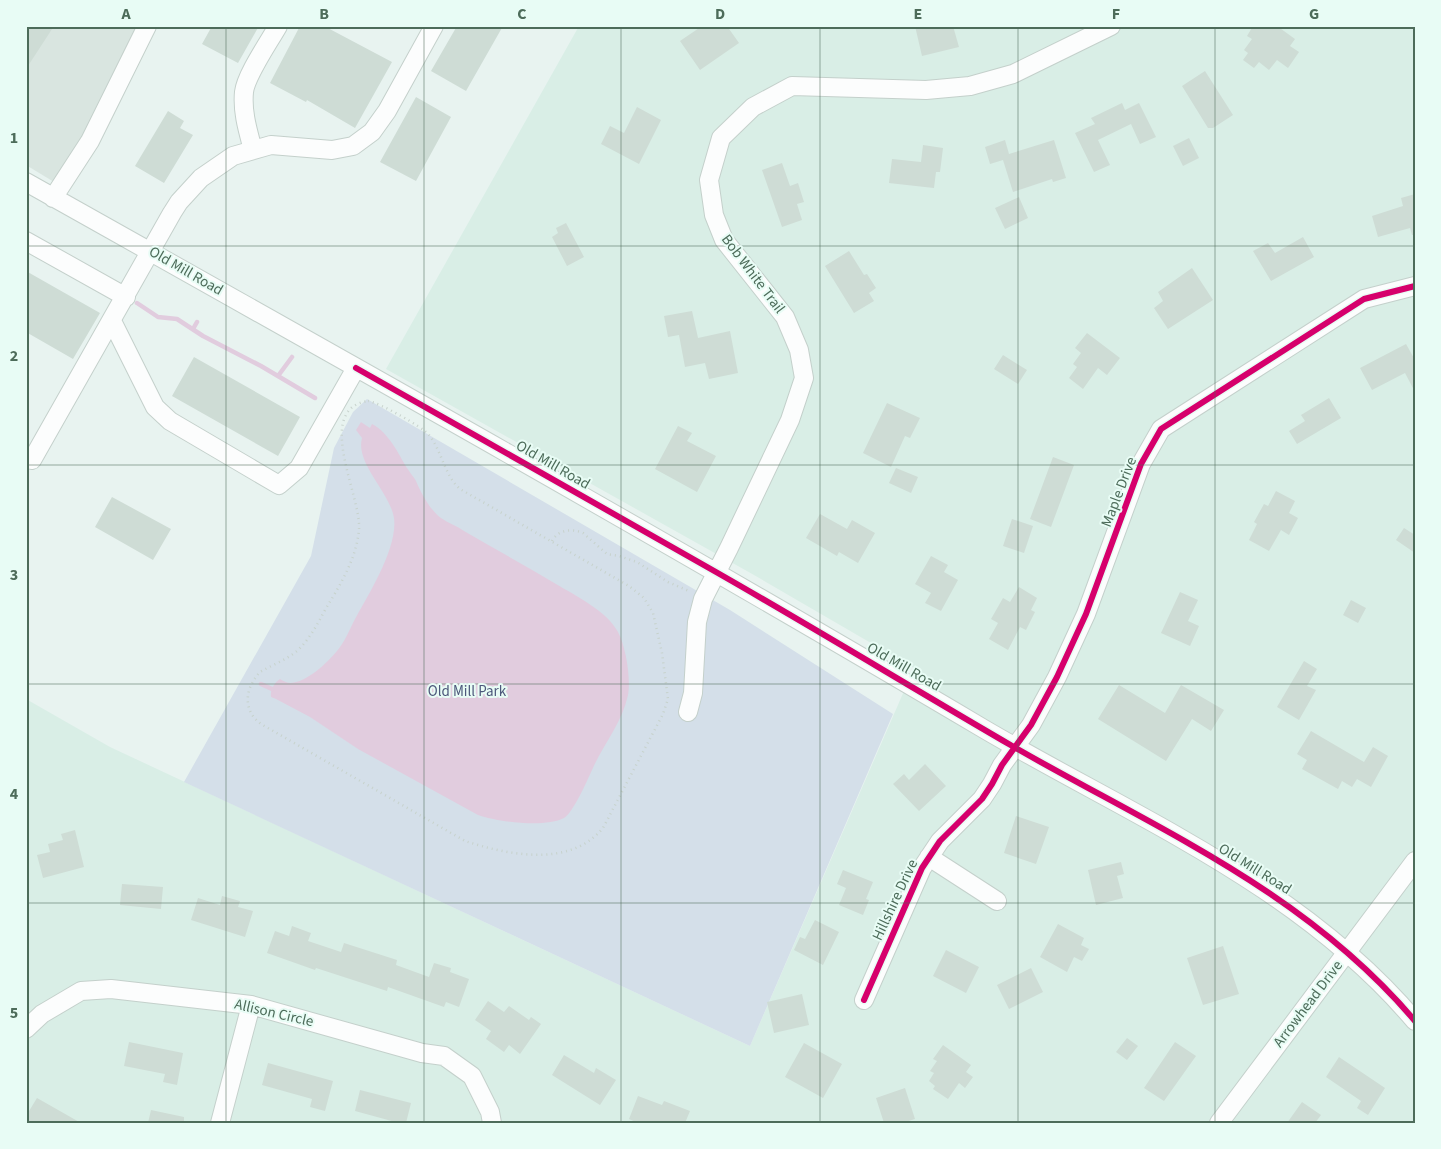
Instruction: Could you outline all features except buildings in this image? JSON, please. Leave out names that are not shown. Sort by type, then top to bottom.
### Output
[{"type":"street","points":[[53,198],[90,141],[147,26]]},
{"type":"street","points":[[253,150],[246,123],[244,90],[278,26]]},
{"type":"street","points":[[26,456],[32,460],[126,297],[178,202],[201,178],[234,156],[271,145],[332,150],[353,146],[372,132],[387,111],[434,26]]},
{"type":"street","name":"Bob White Trail","points":[[688,712],[693,693],[696,622],[703,599],[790,420],[804,378],[799,350],[786,317],[724,240],[714,215],[709,180],[721,138],[753,107],[792,86],[926,90],[970,86],[1014,74],[1111,26]]},
{"type":"street","name":"Old Mill Road","points":[[26,182],[151,251],[717,573],[1015,747],[1249,879],[1286,903],[1347,952],[1385,988],[1415,1021]]},
{"type":"street","points":[[26,240],[126,297]]},
{"type":"street","name":"Maple Drive","points":[[1015,747],[1030,725],[1074,642],[1141,464],[1161,429],[1364,299],[1415,286]]},
{"type":"street","points":[[112,321],[155,406],[170,421],[279,485],[299,468],[356,368]]},
{"type":"street","name":"Hillshire Drive","points":[[864,1000],[922,868],[940,841],[982,799],[1015,747]]},
{"type":"street","points":[[929,857],[997,901]]},
{"type":"street","name":"Arrowhead Drive","points":[[1219,1123],[1415,861]]},
{"type":"street","name":"Allison Circle","points":[[26,1029],[42,1014],[81,991],[111,988],[252,1005],[422,1053],[444,1056],[472,1076],[490,1112],[492,1123]]},
{"type":"street","points":[[220,1123],[252,1005]]},
{"type":"path","points":[[368,401],[376,403],[429,434],[458,486],[552,541],[630,586],[644,598],[653,613],[657,626],[666,678],[668,699],[663,714],[609,818],[596,836],[587,842],[565,852],[539,854],[492,848],[465,840],[261,724],[251,714],[247,697],[256,676],[296,652],[310,636],[346,576],[356,550],[359,516],[344,457],[342,425],[343,418],[356,404],[368,401]]},
{"type":"path","points":[[552,541],[556,534],[560,532],[578,531],[606,554],[637,562],[662,579],[695,593],[703,599]]},
{"type":"shaded area","points":[[26,26],[154,26],[59,185],[26,165]]},
{"type":"shaded area","points":[[579,26],[1415,26],[1415,1123],[26,1123],[26,699],[110,747],[750,1046],[914,668],[754,575],[386,369]]},
{"type":"shaded area","points":[[361,422],[370,428],[372,424],[388,438],[415,479],[426,501],[441,518],[590,605],[606,617],[618,632],[628,672],[628,695],[617,724],[596,761],[580,796],[564,818],[545,823],[521,823],[478,815],[358,749],[310,717],[271,697],[273,687],[280,679],[291,683],[310,676],[340,648],[387,557],[394,530],[394,518],[386,498],[363,457],[361,448],[362,438],[356,430]]},
{"type":"green space","name":"Old Mill Park","points":[[367,399],[730,610],[893,714],[750,1046],[184,782],[311,556],[334,448],[353,412]]},
{"type":"waterway","points":[[137,303],[158,317],[177,319],[203,336],[261,366],[315,398]]},
{"type":"waterway","points":[[193,329],[197,322]]},
{"type":"waterway","points":[[278,376],[292,357]]},
{"type":"waterway","points":[[261,684],[272,689]]},
{"type":"cycle path","points":[[864,1000],[922,868],[940,841],[982,799],[1002,765],[1031,725],[1057,677],[1086,614],[1141,464],[1161,429],[1364,299],[1415,286]]},
{"type":"cycle path","points":[[356,368],[753,594],[1014,747],[1175,835],[1227,866],[1277,899],[1326,935],[1372,975],[1415,1021]]}]
